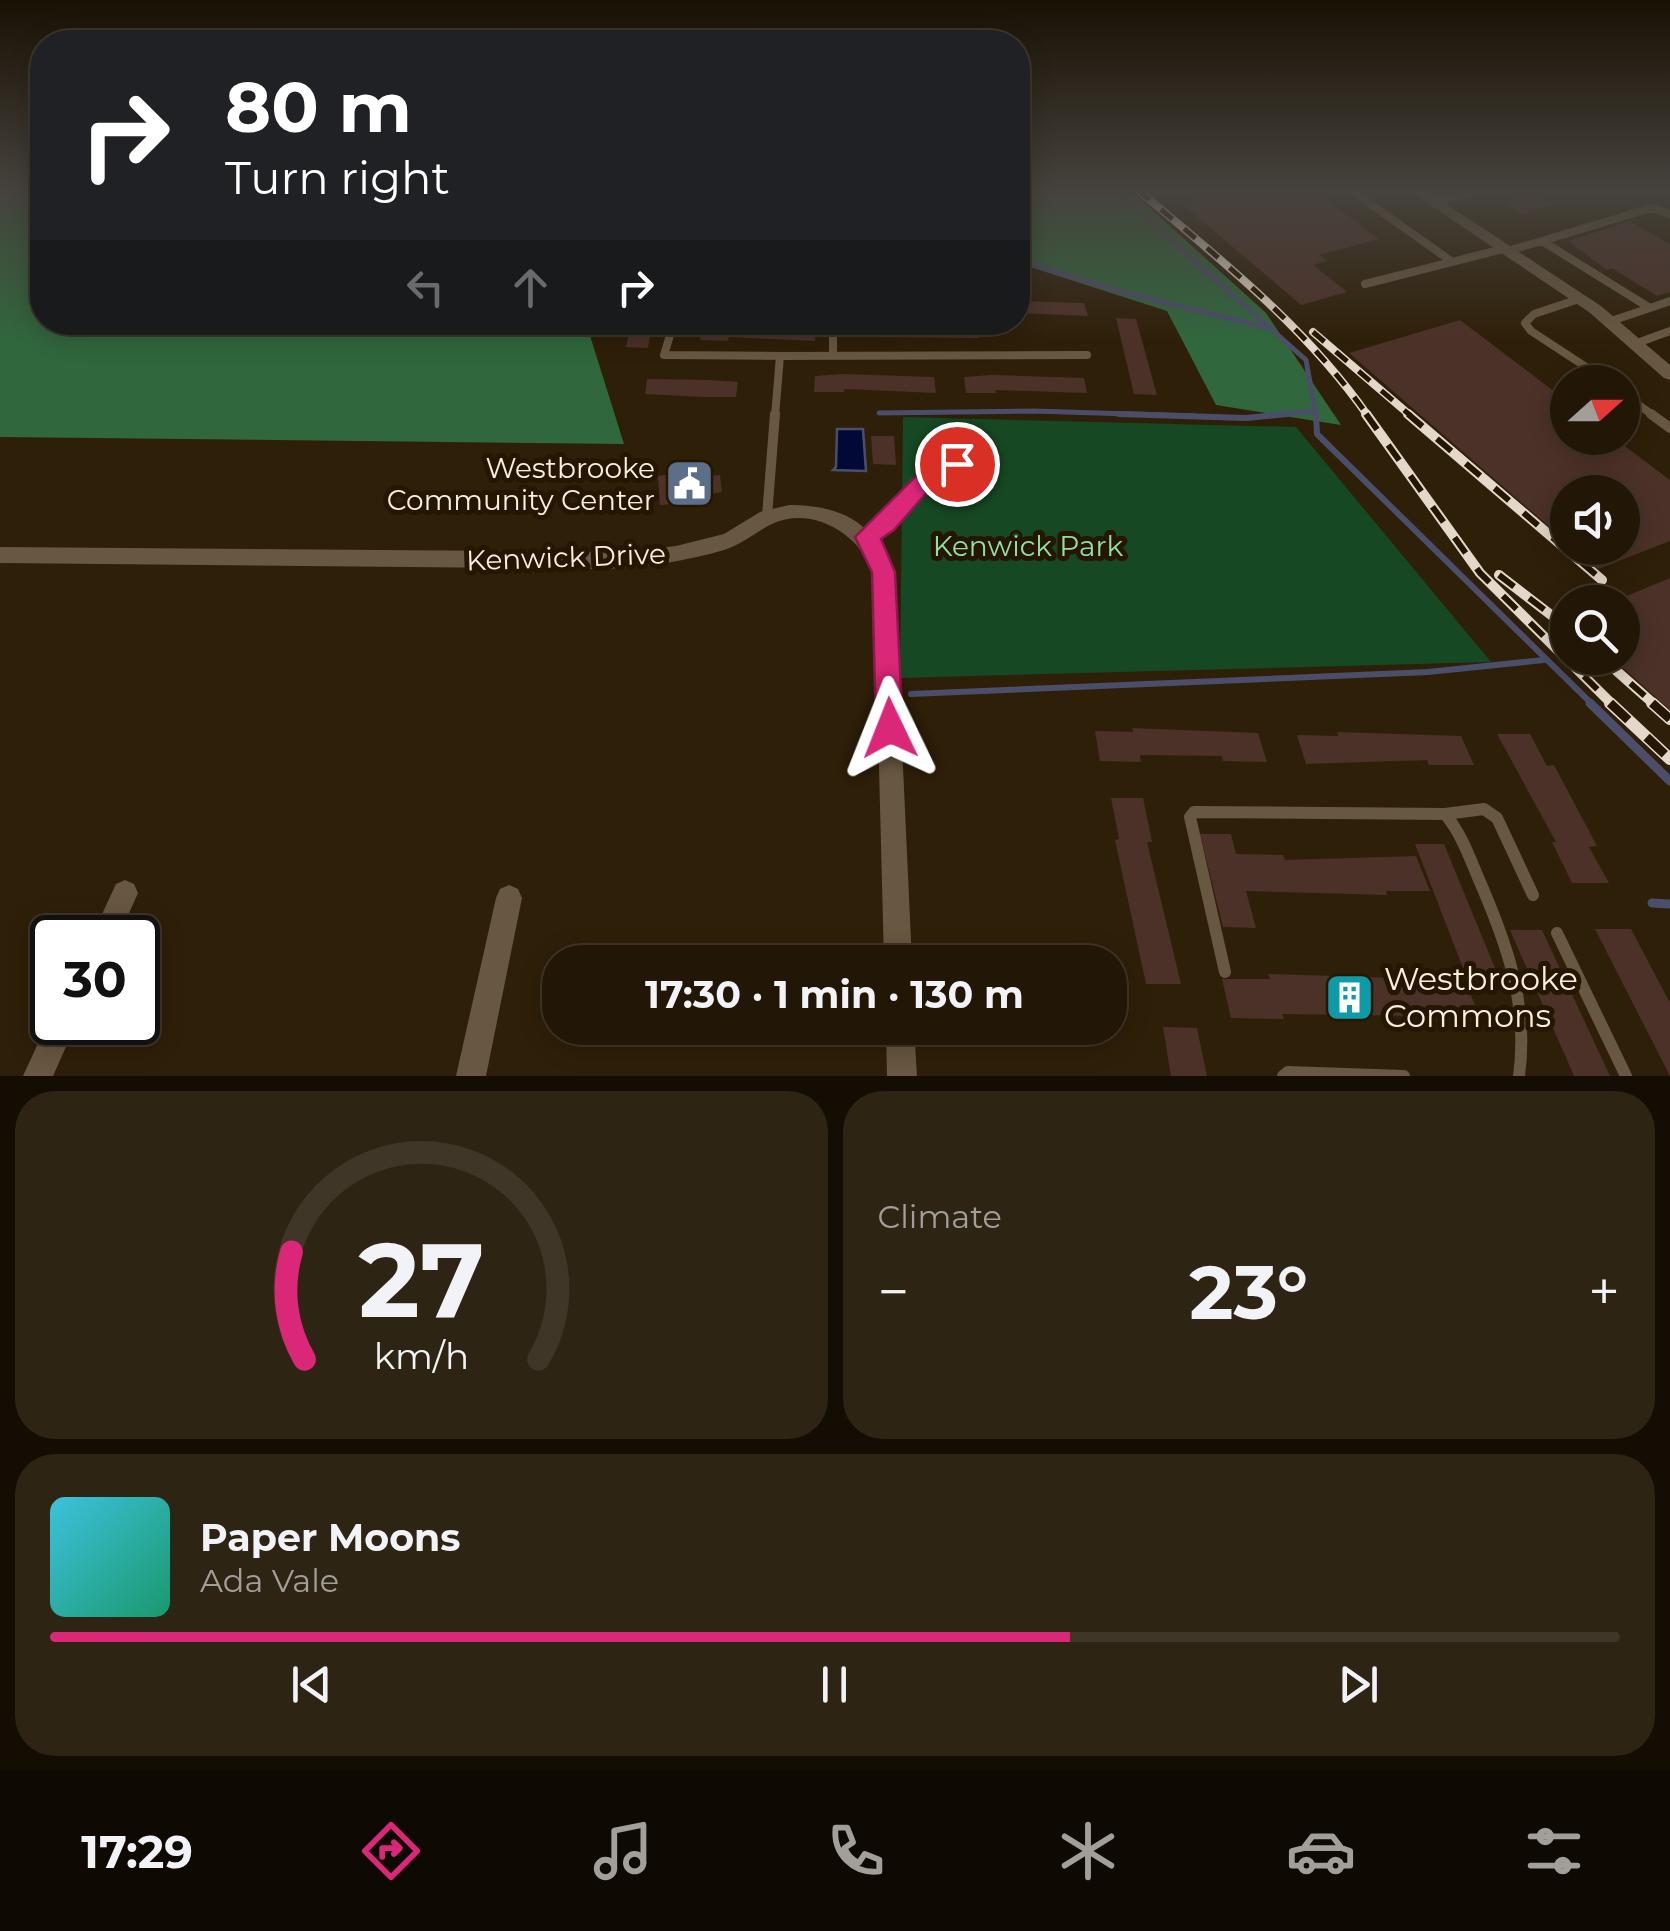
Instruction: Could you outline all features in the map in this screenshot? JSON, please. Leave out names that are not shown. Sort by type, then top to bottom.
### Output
[{"type":"street","points":[[1490,240],[1580,299],[1670,373]]},
{"type":"street","points":[[768,516],[824,516],[842,522],[867,537],[879,555],[884,572],[897,945]]},
{"type":"street","name":"Kenwick Drive","points":[[0,555],[648,559],[720,544],[745,534],[768,516]]},
{"type":"street","points":[[115,915],[125,894]]},
{"type":"street","points":[[470,1076],[509,898]]},
{"type":"street","points":[[38,1076],[52,1045]]},
{"type":"street","points":[[901,1045],[902,1076]]},
{"type":"lane","points":[[1422,240],[1451,261]]},
{"type":"lane","points":[[1365,284],[1542,241],[1650,308]]},
{"type":"lane","points":[[1580,299],[1527,317],[1526,323],[1531,331],[1583,365]]},
{"type":"lane","points":[[1611,322],[1670,302]]},
{"type":"lane","points":[[1637,342],[1670,331]]},
{"type":"lane","points":[[670,335],[664,355],[1088,355]]},
{"type":"lane","points":[[833,335],[833,356]]},
{"type":"lane","points":[[768,516],[780,356]]},
{"type":"lane","points":[[1640,406],[1670,428]]},
{"type":"lane","points":[[867,537],[886,524],[922,484],[957,464]]},
{"type":"lane","points":[[1226,972],[1190,817],[1194,812],[1445,814],[1484,809],[1497,818],[1534,896]]},
{"type":"lane","points":[[1445,814],[1457,828],[1508,958],[1521,1004],[1525,1044],[1519,1076]]},
{"type":"lane","points":[[1557,933],[1626,1076]]},
{"type":"lane","points":[[1283,1076],[1288,1072],[1404,1076]]},
{"type":"green space","points":[[0,240],[30,240],[30,335],[590,335],[624,444],[0,437]]},
{"type":"green space","points":[[1030,240],[1186,240],[1266,313],[1341,425],[1216,405],[1167,311],[1030,267]]},
{"type":"green space","name":"Kenwick Park","points":[[903,417],[1296,427],[1491,662],[900,678]]},
{"type":"shaded area","points":[[837,429],[863,429],[866,471],[833,470]]},
{"type":"building","points":[[1225,240],[1374,240],[1319,255],[1327,261],[1313,265],[1347,292],[1301,305]]},
{"type":"building","points":[[1663,240],[1670,244],[1670,292],[1657,296],[1612,268],[1607,270],[1568,241]]},
{"type":"building","points":[[1030,301],[1084,303],[1088,316],[1030,314]]},
{"type":"building","points":[[1116,318],[1136,319],[1157,395],[1134,394]]},
{"type":"building","points":[[1460,320],[1550,388],[1550,455],[1637,455],[1670,480],[1670,541],[1640,553],[1640,475],[1550,475],[1550,527],[1349,353]]},
{"type":"building","points":[[628,335],[650,335],[648,348],[626,347]]},
{"type":"building","points":[[701,335],[815,335],[815,341],[729,337],[728,341],[700,340]]},
{"type":"building","points":[[979,335],[979,338],[864,337]]},
{"type":"building","points":[[815,376],[934,377],[936,393],[844,389],[814,392]]},
{"type":"building","points":[[964,377],[1084,378],[1087,393],[966,393]]},
{"type":"building","points":[[647,379],[738,382],[736,397],[704,397],[645,394]]},
{"type":"building","points":[[871,436],[894,436],[896,465],[873,464]]},
{"type":"building","name":"Westbrooke Community Center","points":[[708,463],[709,476],[720,475],[722,492],[711,494],[711,501],[660,505],[658,476],[676,473],[675,467]]},
{"type":"building","points":[[1670,578],[1670,710],[1631,675],[1640,675],[1640,590]]},
{"type":"building","points":[[1132,728],[1258,733],[1267,762],[1223,761],[1222,756],[1140,755],[1141,762],[1100,761],[1095,731],[1133,732]]},
{"type":"building","points":[[1337,732],[1461,736],[1474,765],[1429,765],[1427,760],[1306,764],[1297,735],[1338,736]]},
{"type":"building","name":"Westbrooke Commons","points":[[1497,734],[1530,734],[1547,766],[1554,765],[1597,846],[1589,847],[1609,883],[1572,883],[1552,842],[1556,842]]},
{"type":"building","points":[[1111,798],[1143,798],[1152,842],[1147,842],[1181,984],[1146,984],[1115,840],[1119,839]]},
{"type":"building","name":"Westbrooke Commons","points":[[1200,834],[1231,834],[1236,854],[1283,855],[1285,860],[1416,856],[1430,891],[1386,891],[1387,895],[1246,891],[1256,928],[1223,927]]},
{"type":"building","points":[[1415,844],[1444,844],[1497,973],[1465,973]]},
{"type":"building","name":"Westbrooke Commons","points":[[1595,929],[1631,929],[1670,1003],[1670,1076]]},
{"type":"building","points":[[1510,930],[1542,930],[1610,1076],[1574,1076]]},
{"type":"building","name":"Westbrooke Commons","points":[[1268,974],[1465,980],[1482,1023],[1428,1022],[1424,1016],[1282,1014],[1284,1019],[1231,1018],[1222,979],[1270,979]]},
{"type":"building","points":[[1163,1027],[1197,1028],[1207,1076],[1171,1076]]},
{"type":"waterway","points":[[1171,240],[1306,360],[1316,416]]},
{"type":"waterway","points":[[1030,264],[1114,290],[1269,328]]},
{"type":"waterway","points":[[879,413],[1033,411],[1195,416]]},
{"type":"waterway","points":[[1263,416],[1315,411]]},
{"type":"waterway","points":[[1119,414],[1246,418],[1287,414]]},
{"type":"waterway","points":[[1316,414],[1317,434],[1593,705]]},
{"type":"waterway","points":[[911,694],[1428,672],[1544,660]]},
{"type":"waterway","points":[[1590,703],[1670,781]]},
{"type":"waterway","points":[[1652,903],[1670,904]]},
{"type":"railway","points":[[1197,240],[1289,323],[1368,416]]},
{"type":"railway","points":[[1313,332],[1411,416]]},
{"type":"railway","points":[[1366,414],[1480,573],[1613,705]]},
{"type":"railway","points":[[1408,414],[1602,580]]},
{"type":"railway","points":[[1499,575],[1550,614]]},
{"type":"railway","points":[[1621,675],[1655,705]]},
{"type":"railway","points":[[1610,703],[1670,759]]},
{"type":"railway","points":[[1652,703],[1670,719]]},
{"type":"place","name":"Westbrooke Community Center","points":[[690,484]]},
{"type":"place","name":"Westbrooke Commons","points":[[1349,997]]},
{"type":"route","points":[[890,728],[884,572],[867,537],[886,524],[922,484],[957,464]]}]
